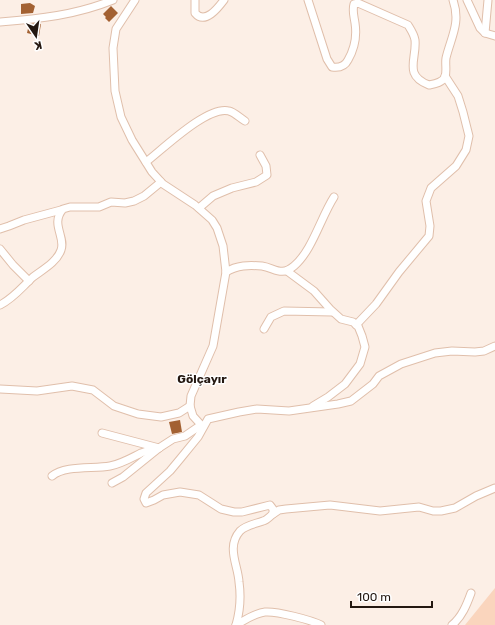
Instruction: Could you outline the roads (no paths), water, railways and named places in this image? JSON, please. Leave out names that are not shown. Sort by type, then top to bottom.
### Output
[{"type":"street","points":[[0,22],[71,14],[113,0]]},
{"type":"street","points":[[135,0],[116,29],[113,48],[115,92],[121,117],[132,140],[152,172],[161,182],[199,208],[212,220],[217,228],[223,246],[226,272],[213,346],[191,396],[190,406],[193,416],[202,426]]},
{"type":"street","points":[[196,0],[195,13],[198,17],[202,18],[215,11],[224,0]]},
{"type":"street","points":[[308,0],[327,59],[332,67],[340,67],[348,61],[354,49],[356,42],[352,9],[354,4],[358,3],[408,25],[415,39],[413,64],[416,78],[429,85],[441,81],[445,76],[446,59],[457,19],[453,0]]},
{"type":"street","points":[[467,0],[480,28],[485,33],[495,36]]},
{"type":"street","points":[[485,33],[488,0]]},
{"type":"street","points":[[356,325],[376,304],[399,272],[429,236],[430,226],[426,201],[429,192],[456,166],[466,150],[469,136],[463,112],[458,96],[445,76]]},
{"type":"street","points":[[146,162],[209,113],[220,110],[230,111],[245,121]]},
{"type":"street","points":[[199,208],[213,196],[232,188],[256,182],[267,175],[266,166],[260,155]]},
{"type":"street","points":[[0,228],[70,207],[99,207],[111,202],[125,203],[134,201],[144,196],[161,182]]},
{"type":"street","points":[[226,272],[233,268],[245,266],[263,266],[276,271],[287,271],[295,266],[304,254],[317,230],[326,208],[334,197]]},
{"type":"street","points":[[0,305],[18,293],[29,281],[49,266],[59,254],[62,249],[58,226],[58,219],[61,210]]},
{"type":"street","points":[[0,249],[29,281]]},
{"type":"street","points":[[287,271],[314,291],[332,312],[341,319],[353,322],[362,336],[365,347],[360,364],[345,384],[328,397],[309,408]]},
{"type":"street","points":[[264,329],[271,317],[284,311],[332,312]]},
{"type":"street","points":[[52,476],[56,472],[77,468],[112,466],[122,463],[143,452],[163,447],[173,439],[185,436],[202,426],[208,419],[257,409],[289,411],[351,401],[373,384],[379,376],[395,366],[435,353],[452,350],[465,352],[484,351],[495,346]]},
{"type":"street","points":[[0,389],[37,391],[72,386],[93,390],[114,406],[138,414],[161,417],[179,413],[190,406]]},
{"type":"street","points":[[202,426],[198,437],[170,471],[146,494],[144,499],[146,503],[163,495],[180,492],[199,495],[221,509],[234,512],[242,512],[270,504],[273,509],[273,514]]},
{"type":"street","points":[[102,433],[159,448]]},
{"type":"street","points":[[112,483],[123,477],[159,448]]},
{"type":"street","points":[[236,625],[240,598],[239,580],[234,563],[233,550],[240,531],[248,526],[264,520],[280,510],[330,505],[380,511],[419,508],[432,511],[442,511],[455,508],[476,496],[495,488]]},
{"type":"street","points":[[452,625],[460,615],[471,593]]},
{"type":"street","points":[[236,625],[264,612],[276,612],[321,625]]},
{"type":"district","name":"Gölçayır","points":[[202,379]]}]
